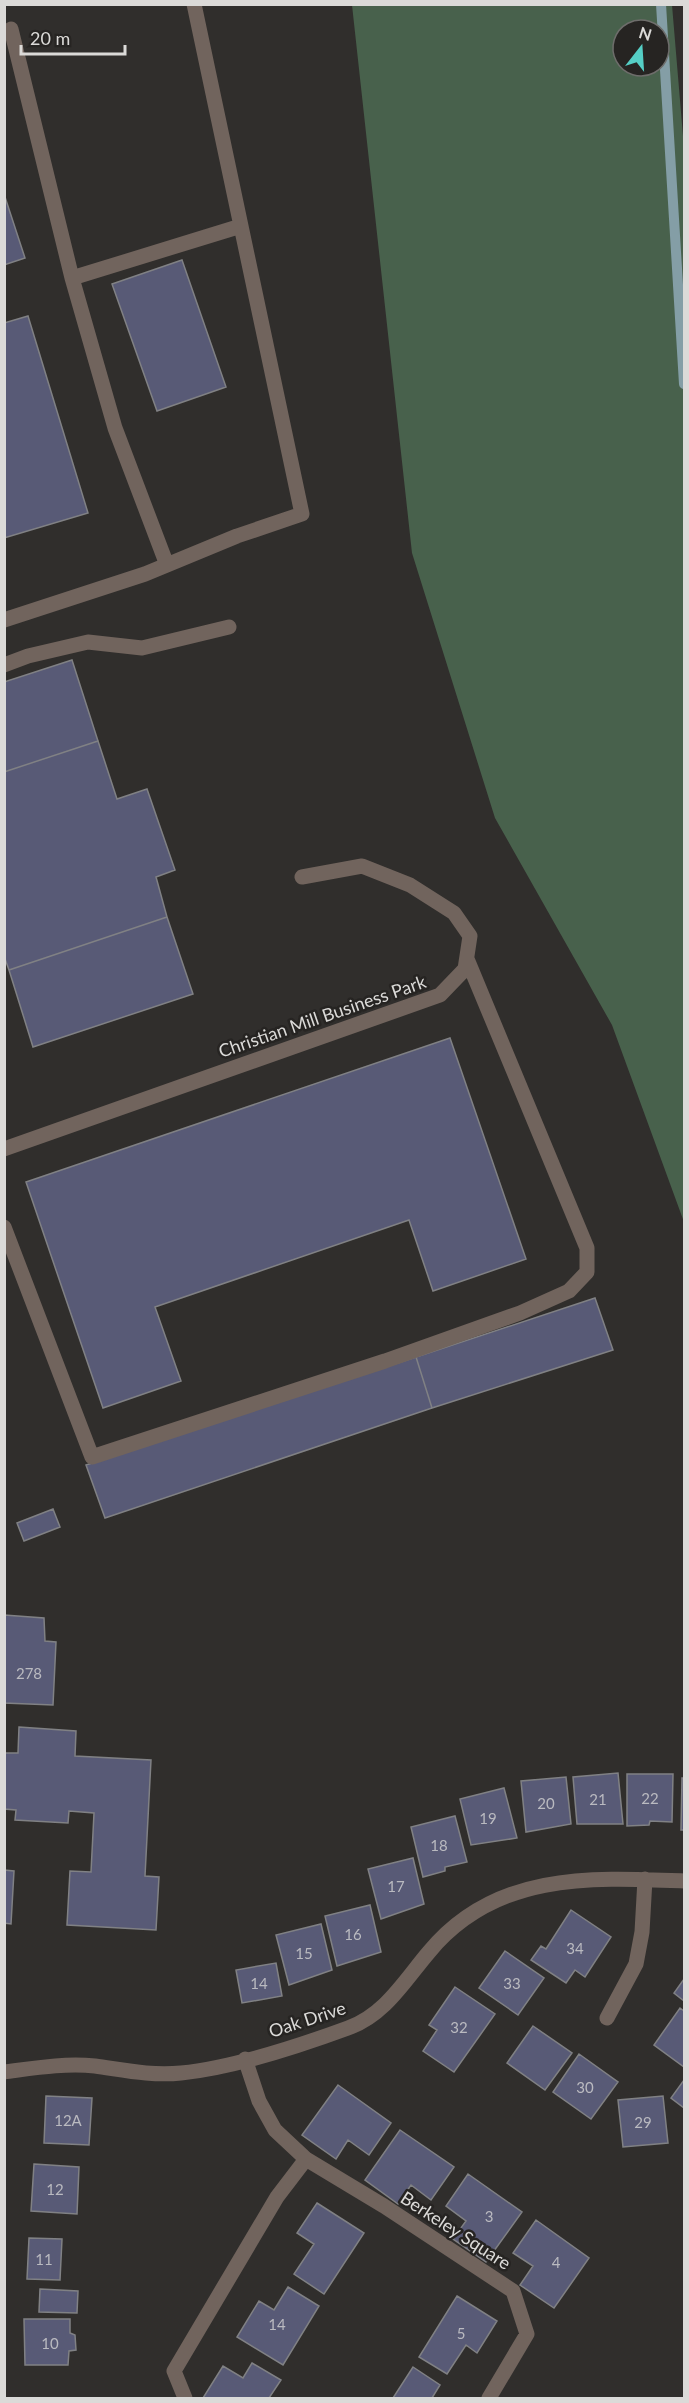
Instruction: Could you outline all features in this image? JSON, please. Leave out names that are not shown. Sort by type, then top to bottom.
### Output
[{"type":"street","points":[[4,620],[166,565],[302,514],[194,4]]},
{"type":"street","points":[[12,29],[72,278],[115,428],[166,565]]},
{"type":"street","points":[[72,278],[241,226]]},
{"type":"street","points":[[4,665],[28,656],[88,642],[142,648],[229,627]]},
{"type":"street","points":[[4,1227],[92,1457],[385,1361],[520,1313],[569,1291],[587,1272],[587,1248],[467,959],[470,936],[454,913],[410,885],[362,866],[302,877]]},
{"type":"street","name":"Christian Mill Business Park","points":[[4,1149],[440,995],[465,969],[467,959]]},
{"type":"street","points":[[607,2018],[636,1964],[642,1932],[645,1879]]},
{"type":"street","name":"Oak Drive","points":[[4,2072],[55,2065],[94,2066],[139,2074],[181,2073],[245,2059],[350,2028],[373,2015],[400,1989],[451,1926],[486,1904],[527,1887],[563,1881],[645,1879],[684,1881]]},
{"type":"street","name":"Berkeley Square","points":[[245,2059],[259,2101],[275,2130],[306,2159],[384,2206],[513,2291],[527,2334],[489,2398]]},
{"type":"street","points":[[185,2398],[174,2371],[277,2197],[306,2159]]},
{"type":"green space","points":[[352,5],[672,5],[684,148],[684,1222],[612,1025],[495,818],[412,553]]},
{"type":"building","points":[[4,194],[25,258],[4,265]]},
{"type":"building","points":[[182,260],[226,387],[157,411],[112,284]]},
{"type":"building","points":[[28,316],[88,513],[4,538],[4,323]]},
{"type":"building","points":[[72,660],[98,741],[4,772],[4,682]]},
{"type":"building","points":[[98,741],[117,799],[147,789],[175,870],[156,877],[167,917],[9,970],[4,956],[4,772]]},
{"type":"building","points":[[167,917],[193,994],[33,1047],[9,970]]},
{"type":"building","points":[[450,1038],[526,1259],[433,1291],[409,1220],[155,1307],[181,1381],[103,1408],[26,1182]]},
{"type":"building","points":[[595,1298],[613,1350],[432,1408],[416,1357]]},
{"type":"building","points":[[416,1357],[432,1408],[105,1518],[86,1465]]},
{"type":"building","points":[[53,1509],[60,1527],[24,1541],[17,1523]]},
{"type":"building","points":[[4,1615],[44,1618],[45,1641],[56,1642],[53,1705],[4,1703]]},
{"type":"building","points":[[19,1727],[76,1731],[75,1756],[151,1760],[145,1876],[159,1877],[156,1930],[67,1925],[70,1871],[91,1872],[94,1813],[69,1811],[68,1823],[15,1820],[16,1810],[4,1809],[4,1753],[18,1753]]},
{"type":"building","points":[[618,1773],[623,1824],[577,1824],[573,1777]]},
{"type":"building","points":[[627,1774],[673,1774],[672,1822],[650,1821],[649,1825],[627,1826]]},
{"type":"building","points":[[566,1777],[571,1824],[526,1832],[521,1781]]},
{"type":"building","points":[[682,1778],[684,1778],[684,1830],[681,1830]]},
{"type":"building","points":[[504,1788],[517,1838],[471,1845],[460,1799]]},
{"type":"building","points":[[455,1816],[467,1862],[445,1867],[445,1871],[423,1877],[411,1827]]},
{"type":"building","points":[[413,1858],[424,1904],[381,1919],[368,1869]]},
{"type":"building","points":[[4,1870],[14,1871],[11,1924],[4,1923]]},
{"type":"building","points":[[370,1905],[381,1952],[337,1966],[325,1916]]},
{"type":"building","points":[[571,1910],[611,1937],[585,1977],[575,1970],[566,1983],[531,1960],[541,1946],[546,1949]]},
{"type":"building","points":[[321,1924],[332,1970],[289,1985],[276,1935]]},
{"type":"building","points":[[505,1951],[544,1978],[518,2015],[479,1988]]},
{"type":"building","points":[[276,1963],[282,1996],[242,2003],[236,1970]]},
{"type":"building","points":[[684,1979],[684,2001],[674,1993]]},
{"type":"building","points":[[455,1987],[495,2014],[454,2072],[423,2051],[437,2030],[429,2025]]},
{"type":"building","points":[[680,2008],[684,2011],[684,2067],[654,2045]]},
{"type":"building","points":[[533,2026],[572,2053],[545,2090],[507,2063]]},
{"type":"building","points":[[579,2054],[618,2082],[591,2119],[553,2092]]},
{"type":"building","points":[[684,2080],[684,2108],[671,2098]]},
{"type":"building","points":[[338,2085],[391,2123],[369,2155],[348,2140],[336,2159],[302,2135]]},
{"type":"building","points":[[46,2096],[92,2098],[89,2145],[44,2143]]},
{"type":"building","points":[[663,2096],[668,2143],[623,2147],[618,2100]]},
{"type":"building","points":[[400,2130],[454,2167],[431,2200],[411,2185],[398,2204],[365,2180]]},
{"type":"building","points":[[34,2164],[79,2167],[77,2214],[31,2211]]},
{"type":"building","points":[[468,2174],[522,2212],[486,2262],[453,2239],[466,2221],[446,2206]]},
{"type":"building","points":[[317,2203],[364,2233],[324,2294],[294,2274],[314,2244],[297,2233]]},
{"type":"building","points":[[536,2220],[589,2258],[554,2308],[520,2285],[533,2266],[513,2253]]},
{"type":"building","points":[[29,2238],[62,2239],[60,2280],[27,2279]]},
{"type":"building","points":[[288,2287],[319,2306],[283,2365],[237,2337],[259,2301],[274,2310]]},
{"type":"building","points":[[40,2289],[78,2291],[77,2313],[39,2312]]},
{"type":"building","points":[[457,2296],[497,2321],[477,2353],[466,2345],[447,2374],[419,2357]]},
{"type":"building","points":[[24,2319],[70,2319],[70,2333],[75,2335],[76,2350],[69,2351],[68,2365],[25,2365]]},
{"type":"building","points":[[252,2363],[281,2380],[269,2398],[203,2398],[223,2366],[243,2378]]},
{"type":"building","points":[[413,2367],[440,2385],[432,2398],[393,2398]]},
{"type":"waterway","points":[[661,4],[684,384]]}]
